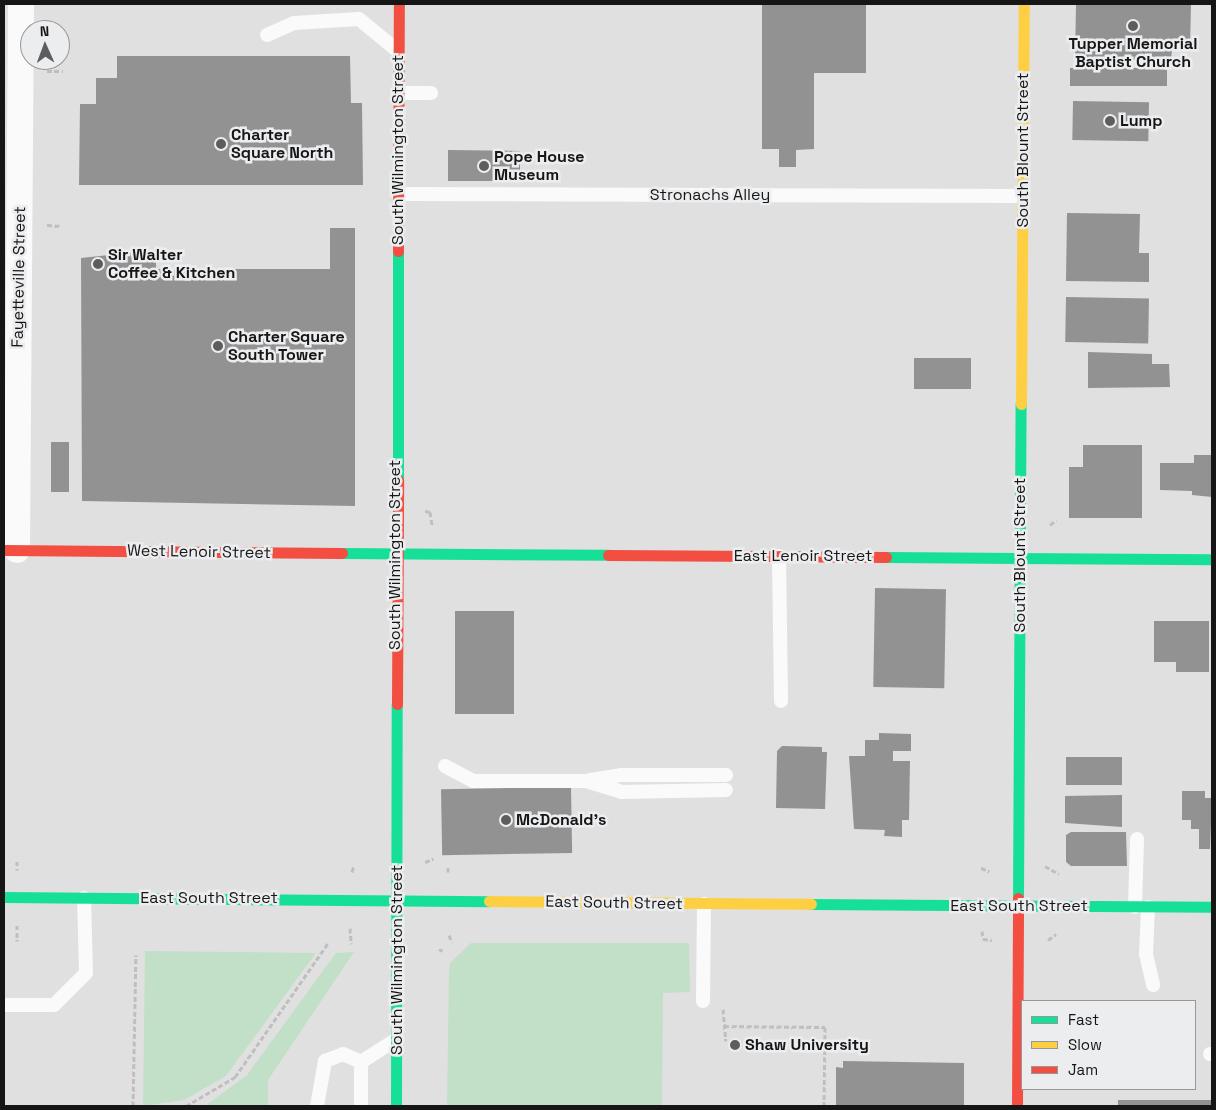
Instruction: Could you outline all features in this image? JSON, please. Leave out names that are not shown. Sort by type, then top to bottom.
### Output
[{"type":"main road","name":"South Wilmington Street","points":[[396,1106],[398,900],[395,554],[399,4]]},
{"type":"main road","name":"South Blount Street","points":[[1017,1106],[1024,4]]},
{"type":"main road","name":"West Lenoir Street","points":[[10,550],[395,554]]},
{"type":"main road","name":"East Lenoir Street","points":[[395,554],[1212,559]]},
{"type":"main road","name":"East South Street","points":[[4,898],[1212,907]]},
{"type":"street","name":"Fayetteville Street","points":[[10,550],[21,4]]},
{"type":"lane","points":[[266,35],[294,23],[359,19],[398,51]]},
{"type":"lane","points":[[398,93],[431,94]]},
{"type":"lane","name":"Stronachs Alley","points":[[398,194],[1022,196]]},
{"type":"lane","points":[[779,556],[781,701]]},
{"type":"lane","points":[[445,766],[473,781],[586,781],[621,775],[726,775]]},
{"type":"lane","points":[[586,781],[621,792],[726,790]]},
{"type":"lane","points":[[1137,839],[1146,954],[1153,985]]},
{"type":"lane","points":[[4,1005],[54,1005],[86,973],[84,898]]},
{"type":"lane","points":[[703,1001],[704,904]]},
{"type":"lane","points":[[361,1062],[397,1039]]},
{"type":"lane","points":[[317,1106],[325,1061],[343,1054],[361,1062]]},
{"type":"lane","points":[[361,1062],[361,1106]]},
{"type":"path","points":[[42,70],[63,71]]},
{"type":"path","points":[[46,225],[61,226]]},
{"type":"path","points":[[430,512],[432,526]]},
{"type":"path","points":[[1050,525],[1056,520]]},
{"type":"path","points":[[425,862],[433,860]]},
{"type":"path","points":[[352,873],[354,865]]},
{"type":"path","points":[[448,865],[448,873]]},
{"type":"path","points":[[1054,867],[1059,874]]},
{"type":"path","points":[[981,868],[989,871]]},
{"type":"path","points":[[350,927],[351,944]]},
{"type":"path","points":[[449,935],[452,942]]},
{"type":"path","points":[[1048,940],[1054,939]]},
{"type":"path","points":[[186,1106],[235,1077],[328,943]]},
{"type":"path","points":[[438,949],[443,951]]},
{"type":"path","points":[[133,1106],[136,955]]},
{"type":"path","points":[[724,1026],[825,1026],[824,1106]]},
{"type":"green space","points":[[471,943],[689,943],[690,992],[663,993],[662,1106],[447,1106],[450,963]]},
{"type":"green space","points":[[145,951],[316,953],[226,1076],[184,1100],[143,1106]]},
{"type":"green space","points":[[354,952],[268,1080],[268,1106],[205,1106],[247,1075],[336,953]]},
{"type":"building","points":[[762,4],[866,4],[866,73],[814,73],[814,149],[796,150],[796,167],[779,167],[779,149],[762,149]]},
{"type":"building","name":"Tupper Memorial Baptist Church","points":[[1076,4],[1191,4],[1190,49],[1172,48],[1171,62],[1091,57],[1091,62],[1075,62]]},
{"type":"building","name":"Charter Square North","points":[[117,56],[350,56],[351,103],[362,103],[363,185],[79,185],[80,104],[96,104],[96,78],[117,78]]},
{"type":"building","points":[[1070,68],[1167,68],[1167,86],[1070,86]]},
{"type":"building","name":"Lump","points":[[1073,101],[1149,102],[1148,141],[1072,140]]},
{"type":"building","name":"Pope House Museum","points":[[448,150],[520,151],[520,170],[513,171],[513,181],[448,181]]},
{"type":"building","points":[[1067,213],[1140,214],[1139,253],[1149,253],[1149,282],[1066,281]]},
{"type":"building","name":"Charter Square South Tower","points":[[330,228],[355,228],[355,506],[82,501],[81,258],[156,250],[156,269],[330,269]]},
{"type":"building","points":[[1066,297],[1149,298],[1148,343],[1065,342]]},
{"type":"building","points":[[1088,352],[1152,354],[1152,364],[1169,364],[1170,387],[1088,388]]},
{"type":"building","points":[[914,358],[971,358],[971,389],[914,389]]},
{"type":"building","points":[[51,442],[69,442],[69,492],[51,492]]},
{"type":"building","points":[[1083,445],[1142,445],[1142,518],[1069,518],[1069,467],[1083,467]]},
{"type":"building","points":[[1194,455],[1212,455],[1212,497],[1192,495],[1192,491],[1160,490],[1160,463],[1194,463]]},
{"type":"building","points":[[875,588],[946,589],[944,688],[873,687]]},
{"type":"building","points":[[455,611],[514,611],[514,714],[455,714]]},
{"type":"building","points":[[1154,621],[1209,621],[1209,672],[1176,672],[1176,662],[1154,662]]},
{"type":"building","points":[[879,733],[911,734],[911,751],[893,751],[893,761],[910,761],[909,820],[902,820],[902,837],[884,836],[885,830],[854,829],[849,756],[865,756],[865,740],[879,740]]},
{"type":"building","points":[[782,746],[822,747],[822,752],[827,752],[825,809],[776,808],[777,751]]},
{"type":"building","points":[[1066,757],[1122,757],[1122,785],[1066,785]]},
{"type":"building","name":"McDonald's","points":[[571,787],[572,853],[442,855],[441,789]]},
{"type":"building","points":[[1182,791],[1205,791],[1205,798],[1212,798],[1210,849],[1199,849],[1199,829],[1191,829],[1191,820],[1182,820]]},
{"type":"building","points":[[1122,795],[1122,827],[1065,823],[1065,796]]},
{"type":"building","points":[[1071,832],[1126,832],[1127,866],[1071,866],[1066,862],[1066,835]]},
{"type":"building","points":[[843,1061],[964,1063],[964,1106],[836,1106],[836,1067],[843,1068]]},
{"type":"building","points":[[1118,1100],[1212,1100],[1212,1106],[1118,1106]]},
{"type":"traffic: fast","points":[[398,251],[398,480]]},
{"type":"traffic: fast","points":[[1018,898],[1021,404]]},
{"type":"traffic: fast","points":[[342,553],[608,555]]},
{"type":"traffic: fast","points":[[886,557],[1212,559]]},
{"type":"traffic: fast","points":[[396,1106],[397,704]]},
{"type":"traffic: fast","points":[[4,897],[489,901]]},
{"type":"traffic: fast","points":[[811,904],[1212,907]]},
{"type":"traffic: slow","points":[[1021,404],[1024,4]]},
{"type":"traffic: slow","points":[[489,901],[811,904]]},
{"type":"traffic: jam","points":[[398,251],[399,4]]},
{"type":"traffic: jam","points":[[397,704],[398,480]]},
{"type":"traffic: jam","points":[[4,550],[342,553]]},
{"type":"traffic: jam","points":[[608,555],[886,557]]},
{"type":"traffic: jam","points":[[1017,1106],[1018,898]]},
{"type":"place","name":"Tupper Memorial Baptist Church","points":[[1133,26]]},
{"type":"place","name":"Lump","points":[[1110,121]]},
{"type":"place","name":"Charter Square North","points":[[221,144]]},
{"type":"place","name":"Pope House Museum","points":[[484,166]]},
{"type":"place","name":"Sir Walter Coffee & Kitchen","points":[[98,264]]},
{"type":"place","name":"Charter Square South Tower","points":[[218,346]]},
{"type":"place","name":"McDonald's","points":[[506,820]]},
{"type":"place","name":"Shaw University","points":[[735,1045]]}]
